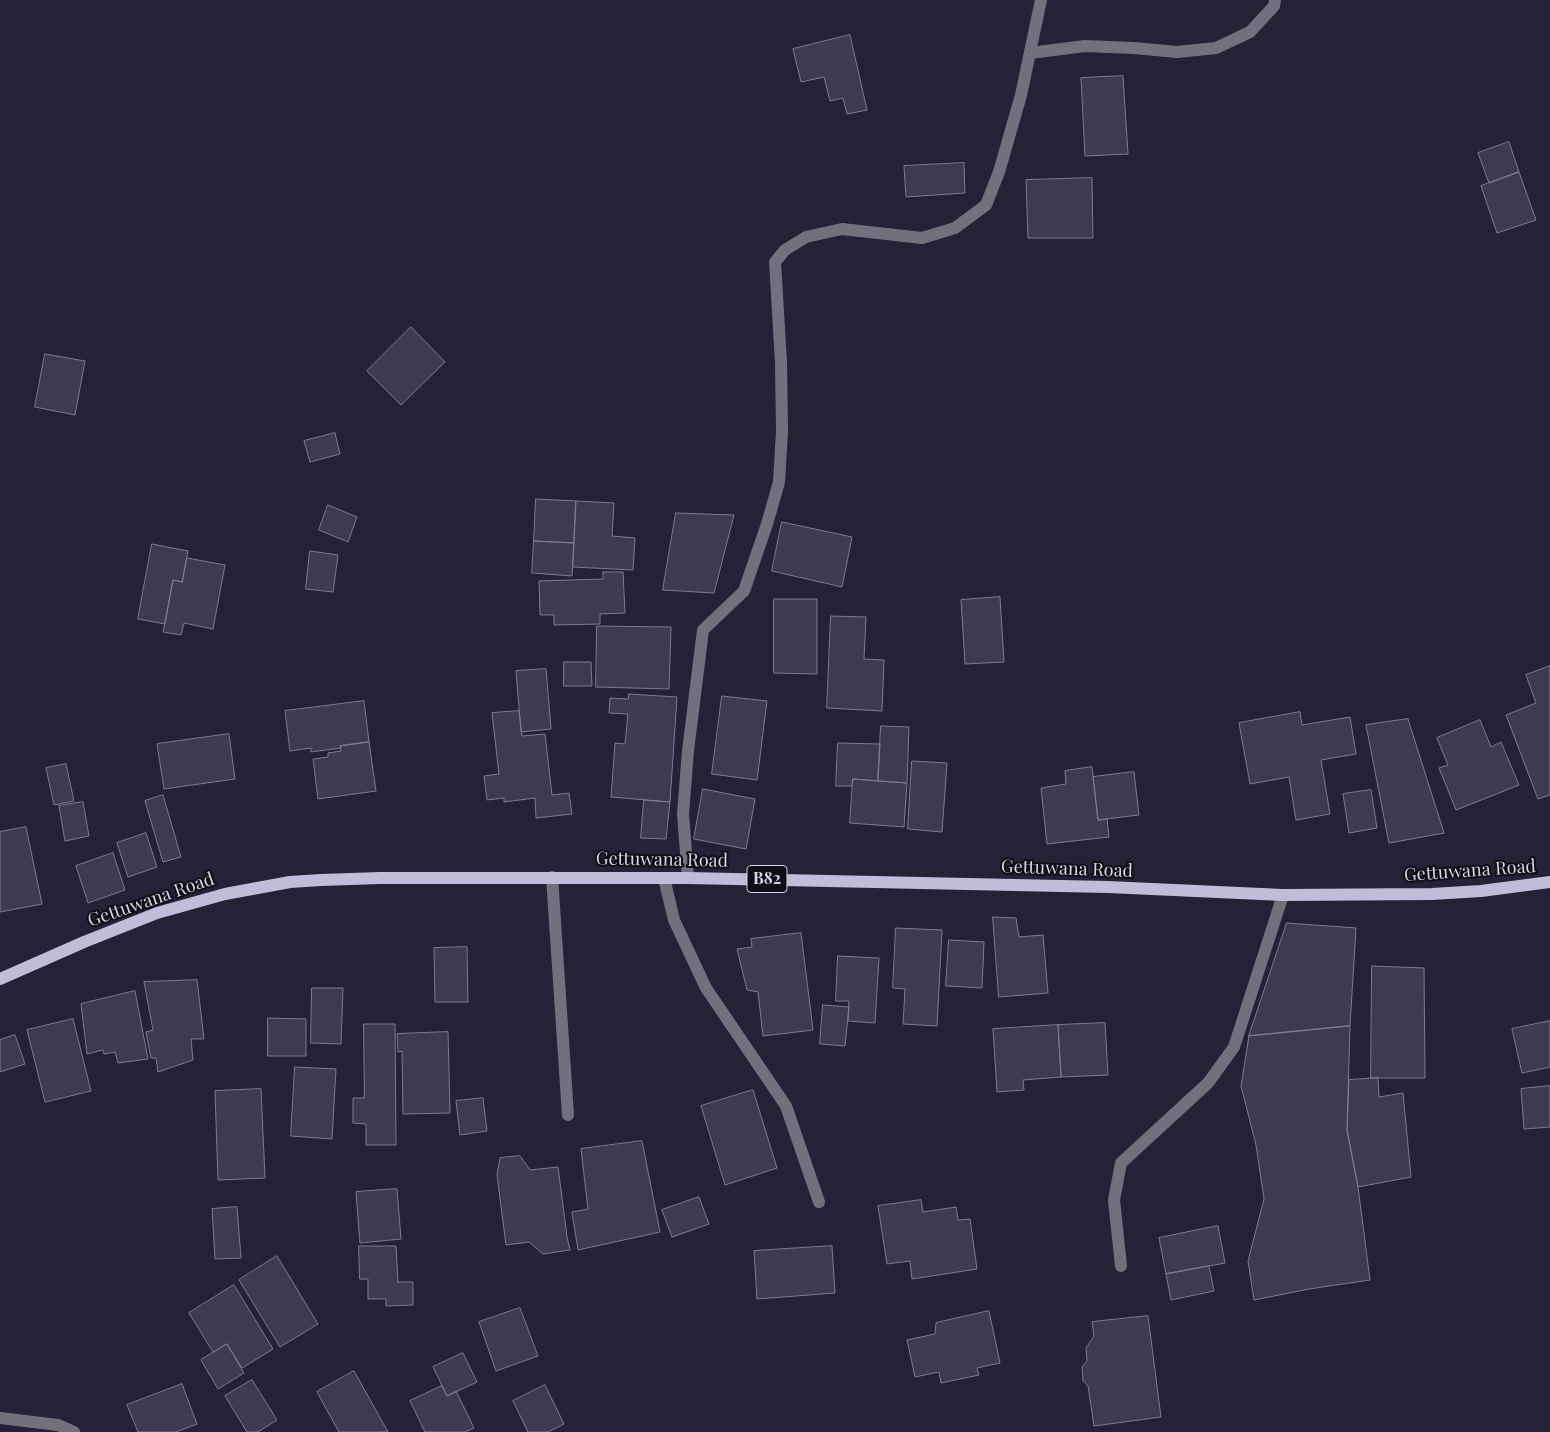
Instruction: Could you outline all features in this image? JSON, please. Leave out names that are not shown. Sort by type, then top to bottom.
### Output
[{"type":"main road","name":"Gettuwana Road","points":[[0,979],[84,942],[157,913],[225,894],[298,882],[380,878],[688,878],[1108,887],[1283,896],[1432,894],[1481,891],[1550,882]]},
{"type":"street","points":[[688,878],[683,814],[688,751],[703,630],[744,592],[779,482],[782,431],[781,362],[775,262],[785,250],[806,237],[842,229],[922,238],[954,228],[986,205],[999,172],[1021,95],[1041,0]]},
{"type":"street","points":[[1030,53],[1085,46],[1177,52],[1216,48],[1250,32],[1274,6],[1275,0]]},
{"type":"street","points":[[552,877],[568,1115]]},
{"type":"street","points":[[664,878],[674,920],[706,988],[786,1106],[819,1202]]},
{"type":"street","points":[[1121,1266],[1114,1200],[1121,1163],[1208,1083],[1234,1047],[1283,896]]},
{"type":"street","points":[[0,1418],[58,1425],[74,1432]]},
{"type":"building","points":[[850,35],[867,110],[847,114],[843,98],[830,101],[824,77],[801,82],[793,49]]},
{"type":"building","points":[[1123,76],[1128,154],[1085,156],[1081,78]]},
{"type":"building","points":[[1509,142],[1519,172],[1489,183],[1478,153]]},
{"type":"building","points":[[964,163],[965,193],[906,197],[904,166]]},
{"type":"building","points":[[1519,172],[1536,220],[1497,233],[1481,186]]},
{"type":"building","points":[[1092,178],[1093,238],[1028,238],[1026,180]]},
{"type":"building","points":[[411,327],[445,362],[401,405],[367,371]]},
{"type":"building","points":[[45,354],[85,361],[75,415],[35,407]]},
{"type":"building","points":[[335,433],[340,454],[310,462],[304,441]]},
{"type":"building","points":[[536,499],[576,501],[574,543],[534,541]]},
{"type":"building","points":[[576,501],[614,503],[612,536],[635,538],[633,570],[573,567]]},
{"type":"building","points":[[328,505],[357,517],[348,542],[319,530]]},
{"type":"building","points":[[676,513],[734,515],[714,593],[663,590]]},
{"type":"building","points":[[782,522],[852,537],[842,587],[772,571]]},
{"type":"building","points":[[534,541],[574,543],[572,576],[532,573]]},
{"type":"building","points":[[152,544],[188,551],[182,582],[173,580],[165,624],[138,619]]},
{"type":"building","points":[[310,551],[338,555],[333,592],[306,589]]},
{"type":"building","points":[[187,558],[225,565],[213,629],[184,623],[181,635],[163,632],[173,580],[182,582]]},
{"type":"building","points":[[603,572],[623,572],[625,613],[600,614],[600,624],[554,625],[554,615],[540,615],[539,581],[603,579]]},
{"type":"building","points":[[1000,597],[1004,662],[965,664],[961,600]]},
{"type":"building","points":[[774,599],[817,599],[817,674],[774,673]]},
{"type":"building","points":[[831,616],[866,617],[864,659],[884,660],[882,711],[827,708]]},
{"type":"building","points":[[597,626],[671,627],[669,689],[596,687]]},
{"type":"building","points":[[564,662],[591,662],[592,686],[564,686]]},
{"type":"building","points":[[1550,666],[1550,795],[1538,799],[1506,715],[1536,703],[1526,675]]},
{"type":"building","points":[[546,669],[551,729],[521,732],[516,671]]},
{"type":"building","points":[[629,694],[677,697],[670,802],[611,797],[615,743],[625,744],[628,714],[609,713],[610,698],[628,699]]},
{"type":"building","points":[[722,696],[767,701],[757,780],[712,774]]},
{"type":"building","points":[[364,701],[369,742],[311,752],[311,748],[290,751],[285,711]]},
{"type":"building","points":[[519,711],[522,736],[545,734],[552,795],[569,793],[572,814],[536,818],[535,798],[504,802],[504,798],[487,800],[484,776],[499,774],[492,713]]},
{"type":"building","points":[[1300,712],[1302,725],[1350,717],[1356,754],[1321,760],[1330,814],[1296,820],[1289,777],[1250,784],[1239,723]]},
{"type":"building","points":[[1408,719],[1444,833],[1389,843],[1366,725]]},
{"type":"building","points":[[1480,720],[1491,747],[1501,742],[1519,785],[1456,810],[1439,768],[1448,765],[1437,738]]},
{"type":"building","points":[[881,726],[909,727],[907,783],[878,781]]},
{"type":"building","points":[[229,734],[235,779],[164,789],[157,744]]},
{"type":"building","points":[[369,742],[376,791],[318,799],[313,759],[328,757],[328,753],[341,751],[340,746]]},
{"type":"building","points":[[838,743],[880,744],[878,781],[853,779],[852,786],[836,786]]},
{"type":"building","points":[[912,761],[947,763],[942,832],[908,829]]},
{"type":"building","points":[[66,764],[74,801],[54,805],[46,768]]},
{"type":"building","points":[[1092,767],[1098,820],[1107,819],[1109,837],[1047,844],[1041,788],[1066,784],[1065,771]]},
{"type":"building","points":[[1134,772],[1139,815],[1098,820],[1093,777]]},
{"type":"building","points":[[853,779],[907,783],[904,827],[850,823]]},
{"type":"building","points":[[703,789],[755,799],[746,849],[694,839]]},
{"type":"building","points":[[1371,790],[1377,828],[1349,833],[1343,794]]},
{"type":"building","points":[[163,795],[181,857],[163,862],[145,801]]},
{"type":"building","points":[[644,800],[670,802],[666,839],[641,838]]},
{"type":"building","points":[[83,802],[89,836],[65,841],[59,806]]},
{"type":"building","points":[[26,827],[42,904],[0,912],[0,832]]},
{"type":"building","points":[[146,833],[157,867],[128,877],[117,843]]},
{"type":"building","points":[[113,853],[125,890],[88,903],[76,866]]},
{"type":"building","points":[[993,917],[1016,918],[1019,937],[1043,935],[1048,993],[999,997]]},
{"type":"building","points":[[1287,923],[1356,928],[1350,1026],[1249,1036]]},
{"type":"building","points":[[896,928],[942,930],[937,1026],[903,1024],[905,989],[893,988]]},
{"type":"building","points":[[801,933],[813,1030],[763,1036],[758,992],[747,990],[737,949],[752,947],[751,939]]},
{"type":"building","points":[[949,940],[984,942],[982,988],[946,986]]},
{"type":"building","points":[[467,947],[468,1002],[435,1002],[434,948]]},
{"type":"building","points":[[838,956],[879,958],[875,1023],[848,1021],[849,1001],[836,1001]]},
{"type":"building","points":[[1372,966],[1424,968],[1425,1078],[1371,1078]]},
{"type":"building","points":[[197,980],[204,1039],[191,1039],[193,1060],[158,1072],[156,1058],[151,1058],[146,1032],[153,1030],[144,982]]},
{"type":"building","points":[[312,988],[343,988],[341,1044],[311,1043]]},
{"type":"building","points":[[135,991],[148,1059],[118,1063],[115,1052],[104,1054],[103,1050],[87,1054],[81,1004]]},
{"type":"building","points":[[823,1005],[849,1007],[845,1046],[820,1044]]},
{"type":"building","points":[[268,1018],[306,1019],[306,1056],[268,1056]]},
{"type":"building","points":[[73,1019],[91,1091],[45,1102],[27,1030]]},
{"type":"building","points":[[1550,1021],[1550,1067],[1522,1073],[1512,1029]]},
{"type":"building","points":[[1105,1023],[1108,1075],[1061,1077],[1058,1025]]},
{"type":"building","points":[[364,1024],[395,1024],[396,1145],[366,1145],[366,1124],[353,1123],[353,1098],[364,1098]]},
{"type":"building","points":[[1058,1025],[1061,1077],[1023,1080],[1024,1090],[997,1092],[993,1029]]},
{"type":"building","points":[[1350,1026],[1347,1130],[1358,1187],[1370,1280],[1254,1300],[1248,1261],[1264,1199],[1256,1145],[1241,1086],[1249,1036]]},
{"type":"building","points":[[448,1032],[450,1113],[403,1114],[402,1051],[398,1052],[397,1034]]},
{"type":"building","points":[[15,1035],[25,1064],[0,1072],[0,1040]]},
{"type":"building","points":[[295,1067],[336,1069],[332,1139],[291,1136]]},
{"type":"building","points":[[1378,1078],[1379,1097],[1403,1093],[1411,1177],[1358,1187],[1347,1130],[1349,1080]]},
{"type":"building","points":[[1550,1086],[1550,1127],[1524,1129],[1521,1089]]},
{"type":"building","points":[[261,1089],[265,1178],[218,1180],[215,1091]]},
{"type":"building","points":[[753,1090],[777,1168],[725,1185],[701,1106]]},
{"type":"building","points":[[483,1098],[487,1131],[460,1135],[456,1101]]},
{"type":"building","points":[[642,1141],[660,1232],[578,1250],[572,1212],[588,1209],[581,1149]]},
{"type":"building","points":[[520,1156],[530,1170],[558,1167],[570,1250],[543,1254],[529,1242],[506,1245],[497,1175],[500,1158]]},
{"type":"building","points":[[397,1189],[401,1239],[360,1243],[356,1192]]},
{"type":"building","points":[[699,1197],[709,1224],[672,1237],[662,1210]]},
{"type":"building","points":[[921,1200],[923,1212],[956,1207],[958,1220],[970,1219],[977,1269],[912,1279],[910,1261],[887,1264],[878,1206]]},
{"type":"building","points":[[237,1207],[241,1258],[215,1259],[212,1209]]},
{"type":"building","points":[[1218,1226],[1225,1263],[1166,1274],[1159,1238]]},
{"type":"building","points":[[359,1246],[396,1246],[398,1282],[413,1282],[413,1305],[386,1306],[386,1299],[368,1299],[368,1279],[360,1279]]},
{"type":"building","points":[[832,1246],[835,1293],[757,1299],[754,1251]]},
{"type":"building","points":[[277,1256],[318,1324],[280,1347],[239,1280]]},
{"type":"building","points":[[1209,1266],[1214,1291],[1171,1300],[1166,1274]]},
{"type":"building","points":[[234,1285],[273,1349],[242,1368],[227,1344],[213,1352],[189,1313]]},
{"type":"building","points":[[520,1308],[538,1356],[496,1371],[479,1322]]},
{"type":"building","points":[[989,1311],[1000,1363],[977,1368],[979,1375],[941,1383],[939,1372],[915,1377],[907,1340],[935,1334],[936,1323]]},
{"type":"building","points":[[1148,1316],[1161,1417],[1094,1426],[1088,1386],[1083,1381],[1082,1367],[1087,1361],[1086,1348],[1094,1336],[1092,1322]]},
{"type":"building","points":[[227,1344],[244,1373],[218,1389],[201,1360]]},
{"type":"building","points":[[463,1353],[477,1382],[447,1396],[433,1367]]},
{"type":"building","points":[[354,1371],[388,1432],[339,1432],[317,1392]]},
{"type":"building","points":[[252,1380],[277,1420],[258,1432],[247,1432],[225,1396]]},
{"type":"building","points":[[182,1384],[197,1424],[176,1432],[138,1432],[127,1405]]},
{"type":"building","points":[[545,1385],[564,1424],[548,1432],[528,1432],[513,1401]]},
{"type":"building","points":[[442,1386],[447,1396],[456,1391],[474,1428],[465,1432],[425,1432],[410,1401]]}]
